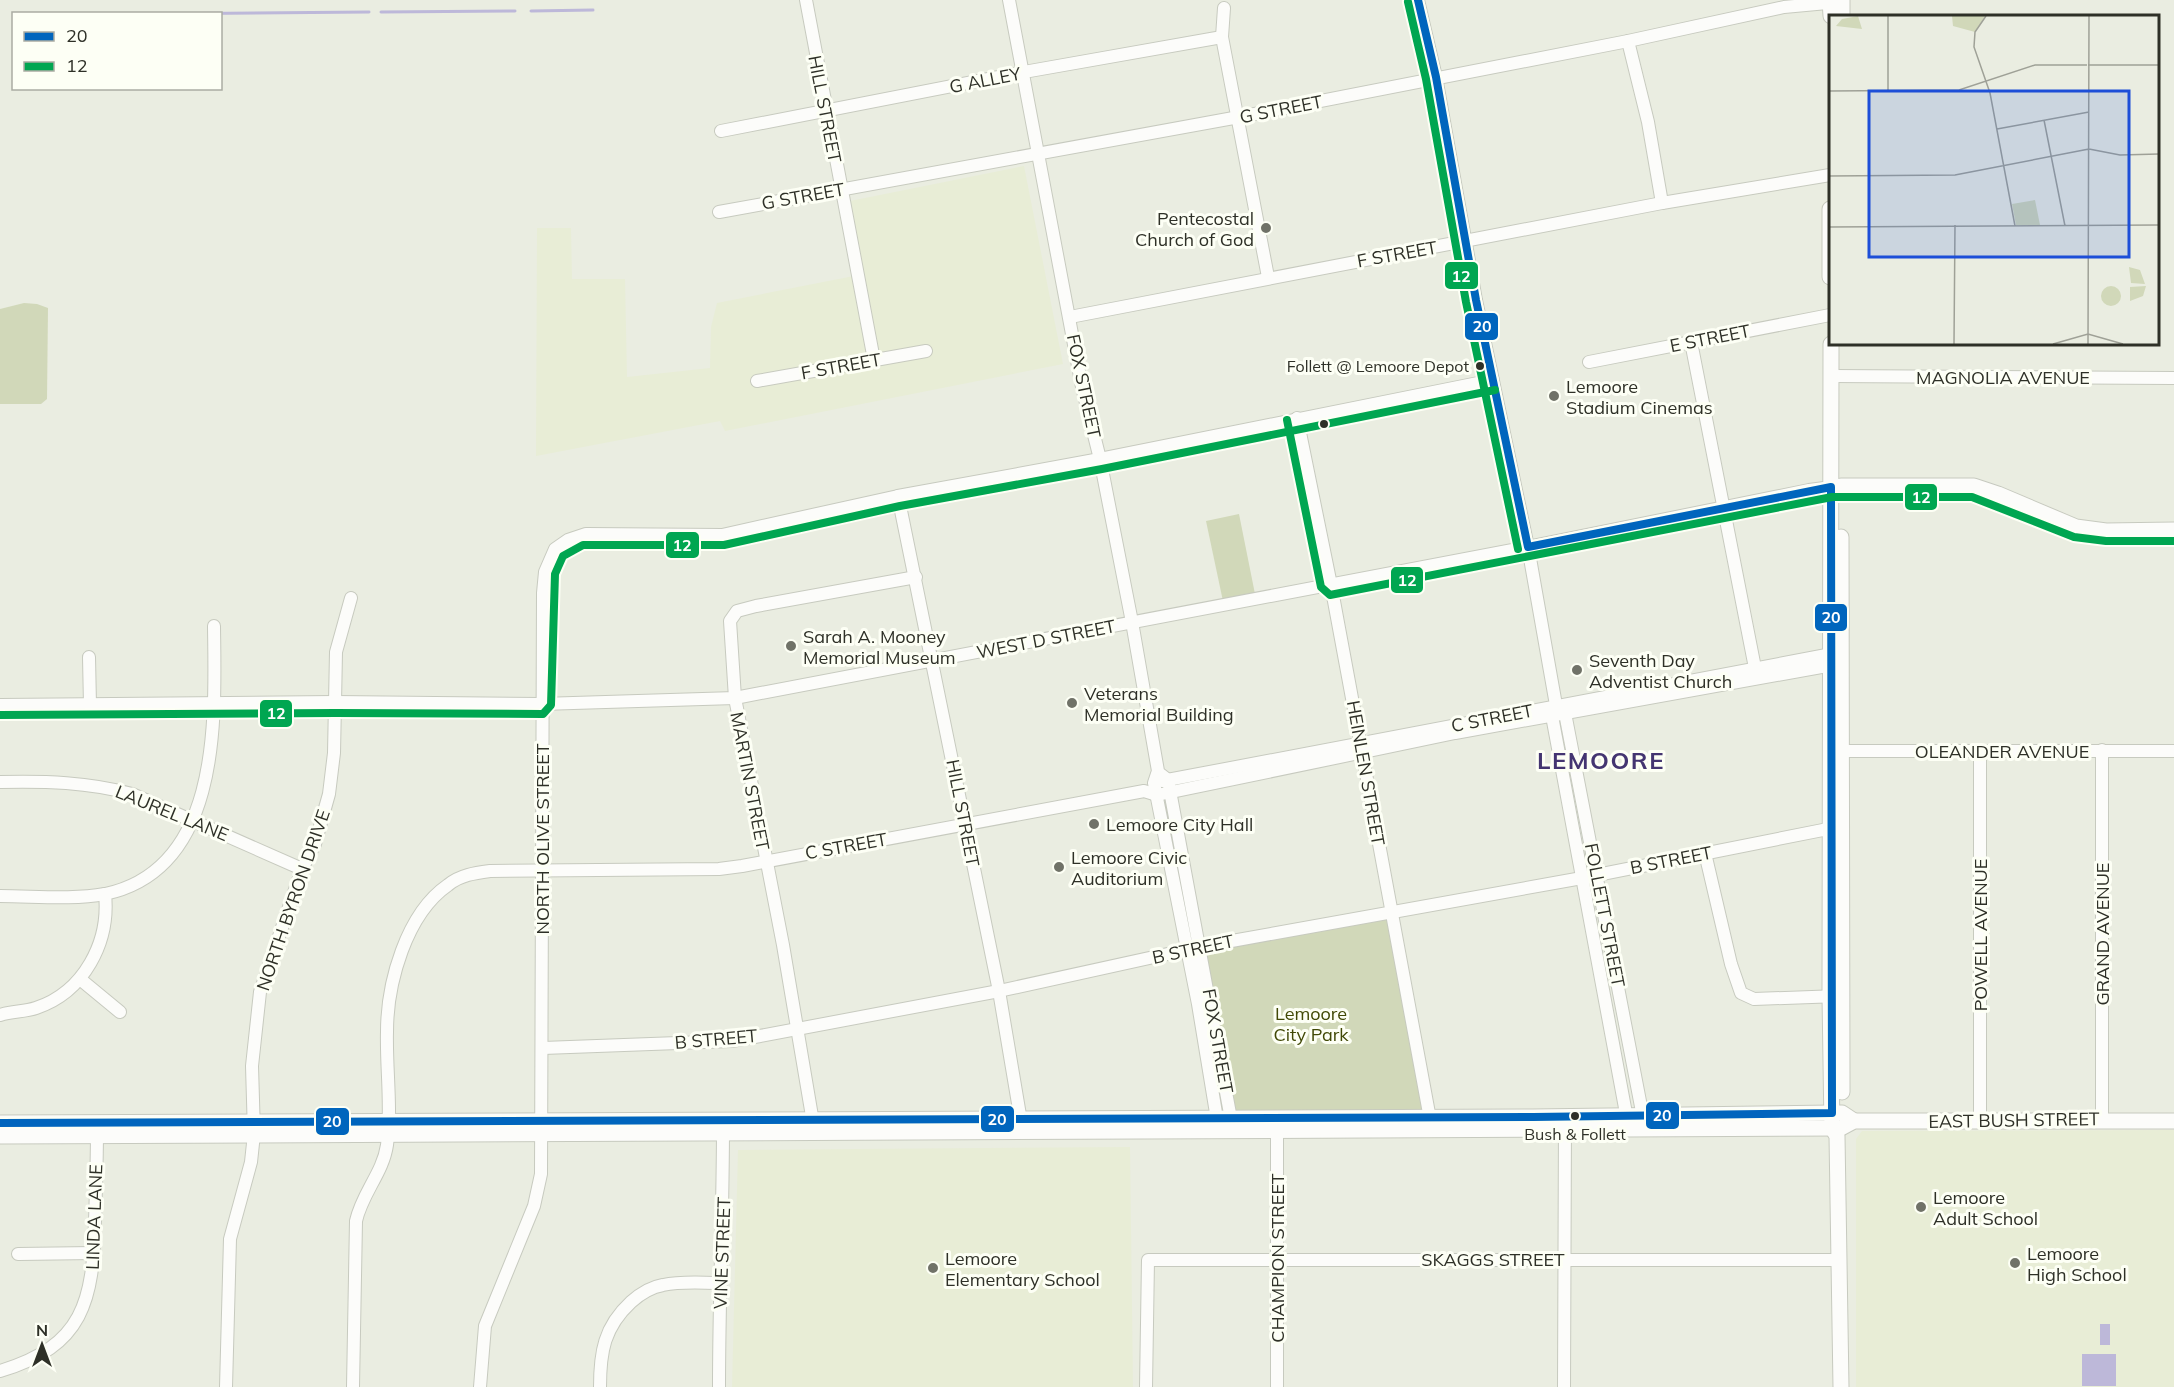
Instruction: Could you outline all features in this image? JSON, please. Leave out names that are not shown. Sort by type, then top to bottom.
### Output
[{"type":"main road","points":[[1832,345],[1837,376]]},
{"type":"main road","points":[[1841,1387],[1837,1260],[1840,1123],[1836,996],[1836,487],[1837,376],[1842,345]]},
{"type":"main road","points":[[1836,487],[1974,486],[2076,527],[2106,531],[2174,530]]},
{"type":"main road","name":"EAST BUSH STREET","points":[[97,1129],[1225,1122],[1276,1124],[1840,1123],[2174,1120]]},
{"type":"main road","points":[[0,1123],[97,1129]]},
{"type":"main road","points":[[0,1136],[97,1129]]},
{"type":"street","name":"HILL STREET","points":[[806,0],[825,111],[874,360]]},
{"type":"street","name":"FOX STREET","points":[[1009,0],[1082,387],[1100,459],[1132,622],[1187,950],[1225,1122]]},
{"type":"street","name":"FOLLETT STREET","points":[[1419,6],[1436,77],[1493,380],[1528,547],[1557,712],[1582,878],[1628,1122]]},
{"type":"street","name":"G STREET","points":[[719,212],[1239,117],[1628,41],[1784,7],[1836,6]]},
{"type":"street","points":[[1224,8],[1222,37],[1268,278]]},
{"type":"street","name":"G ALLEY","points":[[721,131],[1024,72],[1222,37]]},
{"type":"street","points":[[1628,41],[1648,122],[1662,203]]},
{"type":"street","name":"F STREET","points":[[1070,317],[1662,203],[1829,175]]},
{"type":"street","name":"E STREET","points":[[1589,362],[1829,315]]},
{"type":"street","points":[[1691,342],[1756,673]]},
{"type":"street","name":"F STREET","points":[[757,381],[926,351]]},
{"type":"street","name":"MAGNOLIA AVENUE","points":[[1837,376],[2174,378]]},
{"type":"street","points":[[898,496],[1100,459],[1493,380]]},
{"type":"street","name":"HEINLEN STREET","points":[[1297,418],[1331,585],[1430,1122]]},
{"type":"street","name":"WEST D STREET","points":[[0,705],[335,702],[541,705],[735,698],[1836,487]]},
{"type":"street","name":"HILL STREET","points":[[898,496],[999,991],[1022,1125]]},
{"type":"street","name":"NORTH OLIVE STREET","points":[[480,1387],[485,1326],[491,1305],[534,1206],[541,1174],[543,1125],[541,705],[543,593],[545,572],[555,549],[568,540],[594,533],[646,536],[722,535],[898,496]]},
{"type":"street","name":"MARTIN STREET","points":[[813,1126],[735,698],[730,621],[737,610],[916,577]]},
{"type":"street","name":"NORTH BYRON DRIVE","points":[[226,1387],[230,1239],[249,1176],[253,1128],[252,1066],[260,992],[302,869],[315,844],[328,794],[334,753],[336,652],[351,598]]},
{"type":"street","points":[[0,896],[105,894],[127,886],[160,865],[182,838],[204,787],[210,761],[215,702],[214,626]]},
{"type":"street","points":[[89,657],[90,705]]},
{"type":"street","name":"C STREET","points":[[353,1387],[356,1221],[363,1200],[384,1158],[388,1126],[387,1031],[396,970],[421,913],[440,891],[466,875],[490,871],[719,869],[964,825],[1836,658]]},
{"type":"street","name":"FOLLETT STREET","points":[[1557,712],[1598,875],[1644,1122]]},
{"type":"street","name":"GRAND AVENUE","points":[[2102,750],[2102,1119]]},
{"type":"street","name":"POWELL AVENUE","points":[[1980,751],[1980,1120]]},
{"type":"street","name":"OLEANDER AVENUE","points":[[1836,752],[2174,751]]},
{"type":"street","name":"LAUREL LANE","points":[[0,782],[60,781],[108,787],[142,798],[302,869]]},
{"type":"street","name":"FOX STREET","points":[[1159,786],[1201,947],[1225,1122]]},
{"type":"street","name":"B STREET","points":[[543,1048],[732,1041],[999,991],[1201,947],[1582,878],[1836,828]]},
{"type":"street","points":[[1705,853],[1731,964],[1741,993],[1754,999],[1836,996]]},
{"type":"street","points":[[0,1015],[47,1003],[66,993],[80,979],[101,940],[105,923],[105,894]]},
{"type":"street","points":[[80,979],[120,1012]]},
{"type":"street","points":[[1564,1387],[1565,1123]]},
{"type":"street","name":"CHAMPION STREET","points":[[1276,1124],[1277,1387]]},
{"type":"street","name":"VINE STREET","points":[[719,1387],[720,1283],[724,1206],[723,1126]]},
{"type":"street","name":"LINDA LANE","points":[[0,1371],[45,1354],[73,1327],[89,1289],[94,1253],[97,1129]]},
{"type":"street","points":[[18,1254],[94,1253]]},
{"type":"street","name":"SKAGGS STREET","points":[[1146,1387],[1148,1260],[1563,1258],[1837,1260]]},
{"type":"street","points":[[600,1387],[601,1353],[606,1334],[619,1313],[636,1297],[661,1285],[720,1283]]},
{"type":"shaded area","points":[[1024,166],[1063,364],[725,431],[720,421],[536,456],[537,228],[571,228],[572,279],[625,279],[627,377],[710,368],[711,327],[717,303],[864,274],[850,201]]},
{"type":"shaded area","name":"Lemoore High School","points":[[2174,1130],[2174,1387],[1856,1387],[1856,1139],[1862,1131]]},
{"type":"shaded area","name":"Lemoore Elementary School","points":[[1130,1147],[1133,1387],[732,1387],[738,1150]]},
{"type":"shaded area","points":[[2100,1324],[2110,1324],[2110,1345],[2100,1345]]},
{"type":"shaded area","points":[[2082,1354],[2116,1354],[2116,1386],[2082,1386]]},
{"type":"green space","points":[[24,303],[48,308],[47,399],[41,404],[0,404],[0,309]]},
{"type":"green space","points":[[1239,514],[1256,599],[1224,606],[1206,521]]},
{"type":"green space","name":"Lemoore City Park","points":[[1391,912],[1429,1116],[1231,1119],[1201,947]]},
{"type":"waterway","points":[[531,11],[593,10]]},
{"type":"waterway","points":[[381,12],[515,11]]},
{"type":"waterway","points":[[222,13],[369,12]]},
{"type":"transit line","name":"20","points":[[0,1123],[1533,1117],[1832,1113],[1831,487],[1528,547],[1476,300],[1436,77],[1418,0]]},
{"type":"transit line","name":"12","points":[[1408,2],[1426,79],[1466,302],[1518,549]]},
{"type":"transit line","name":"12","points":[[0,715],[543,714],[551,705],[555,574],[563,556],[583,545],[724,545],[900,506],[1102,469],[1495,390]]},
{"type":"transit line","name":"12","points":[[1287,420],[1321,587],[1330,595],[1832,497],[1972,497],[2074,537],[2106,541],[2174,541]]},
{"type":"place","name":"Pentecostal Church of God","points":[[1266,228]]},
{"type":"place","name":"Follett @ Lemoore Depot","points":[[1480,366]]},
{"type":"place","name":"Lemoore Stadium Cinemas","points":[[1554,396]]},
{"type":"place","name":"Sarah A. Mooney Memorial Museum","points":[[791,646]]},
{"type":"place","name":"Seventh Day Adventist Church","points":[[1577,670]]},
{"type":"place","name":"Veterans Memorial Building","points":[[1072,703]]},
{"type":"place","name":"Lemoore City Hall","points":[[1094,824]]},
{"type":"place","name":"Lemoore Civic Auditorium","points":[[1059,867]]},
{"type":"place","name":"Bush & Follett","points":[[1575,1116]]},
{"type":"place","name":"Lemoore Adult School","points":[[1921,1207]]},
{"type":"place","name":"Lemoore High School","points":[[2015,1263]]},
{"type":"place","name":"Lemoore Elementary School","points":[[933,1268]]},
{"type":"district","name":"LEMOORE","points":[[1601,760]]}]
